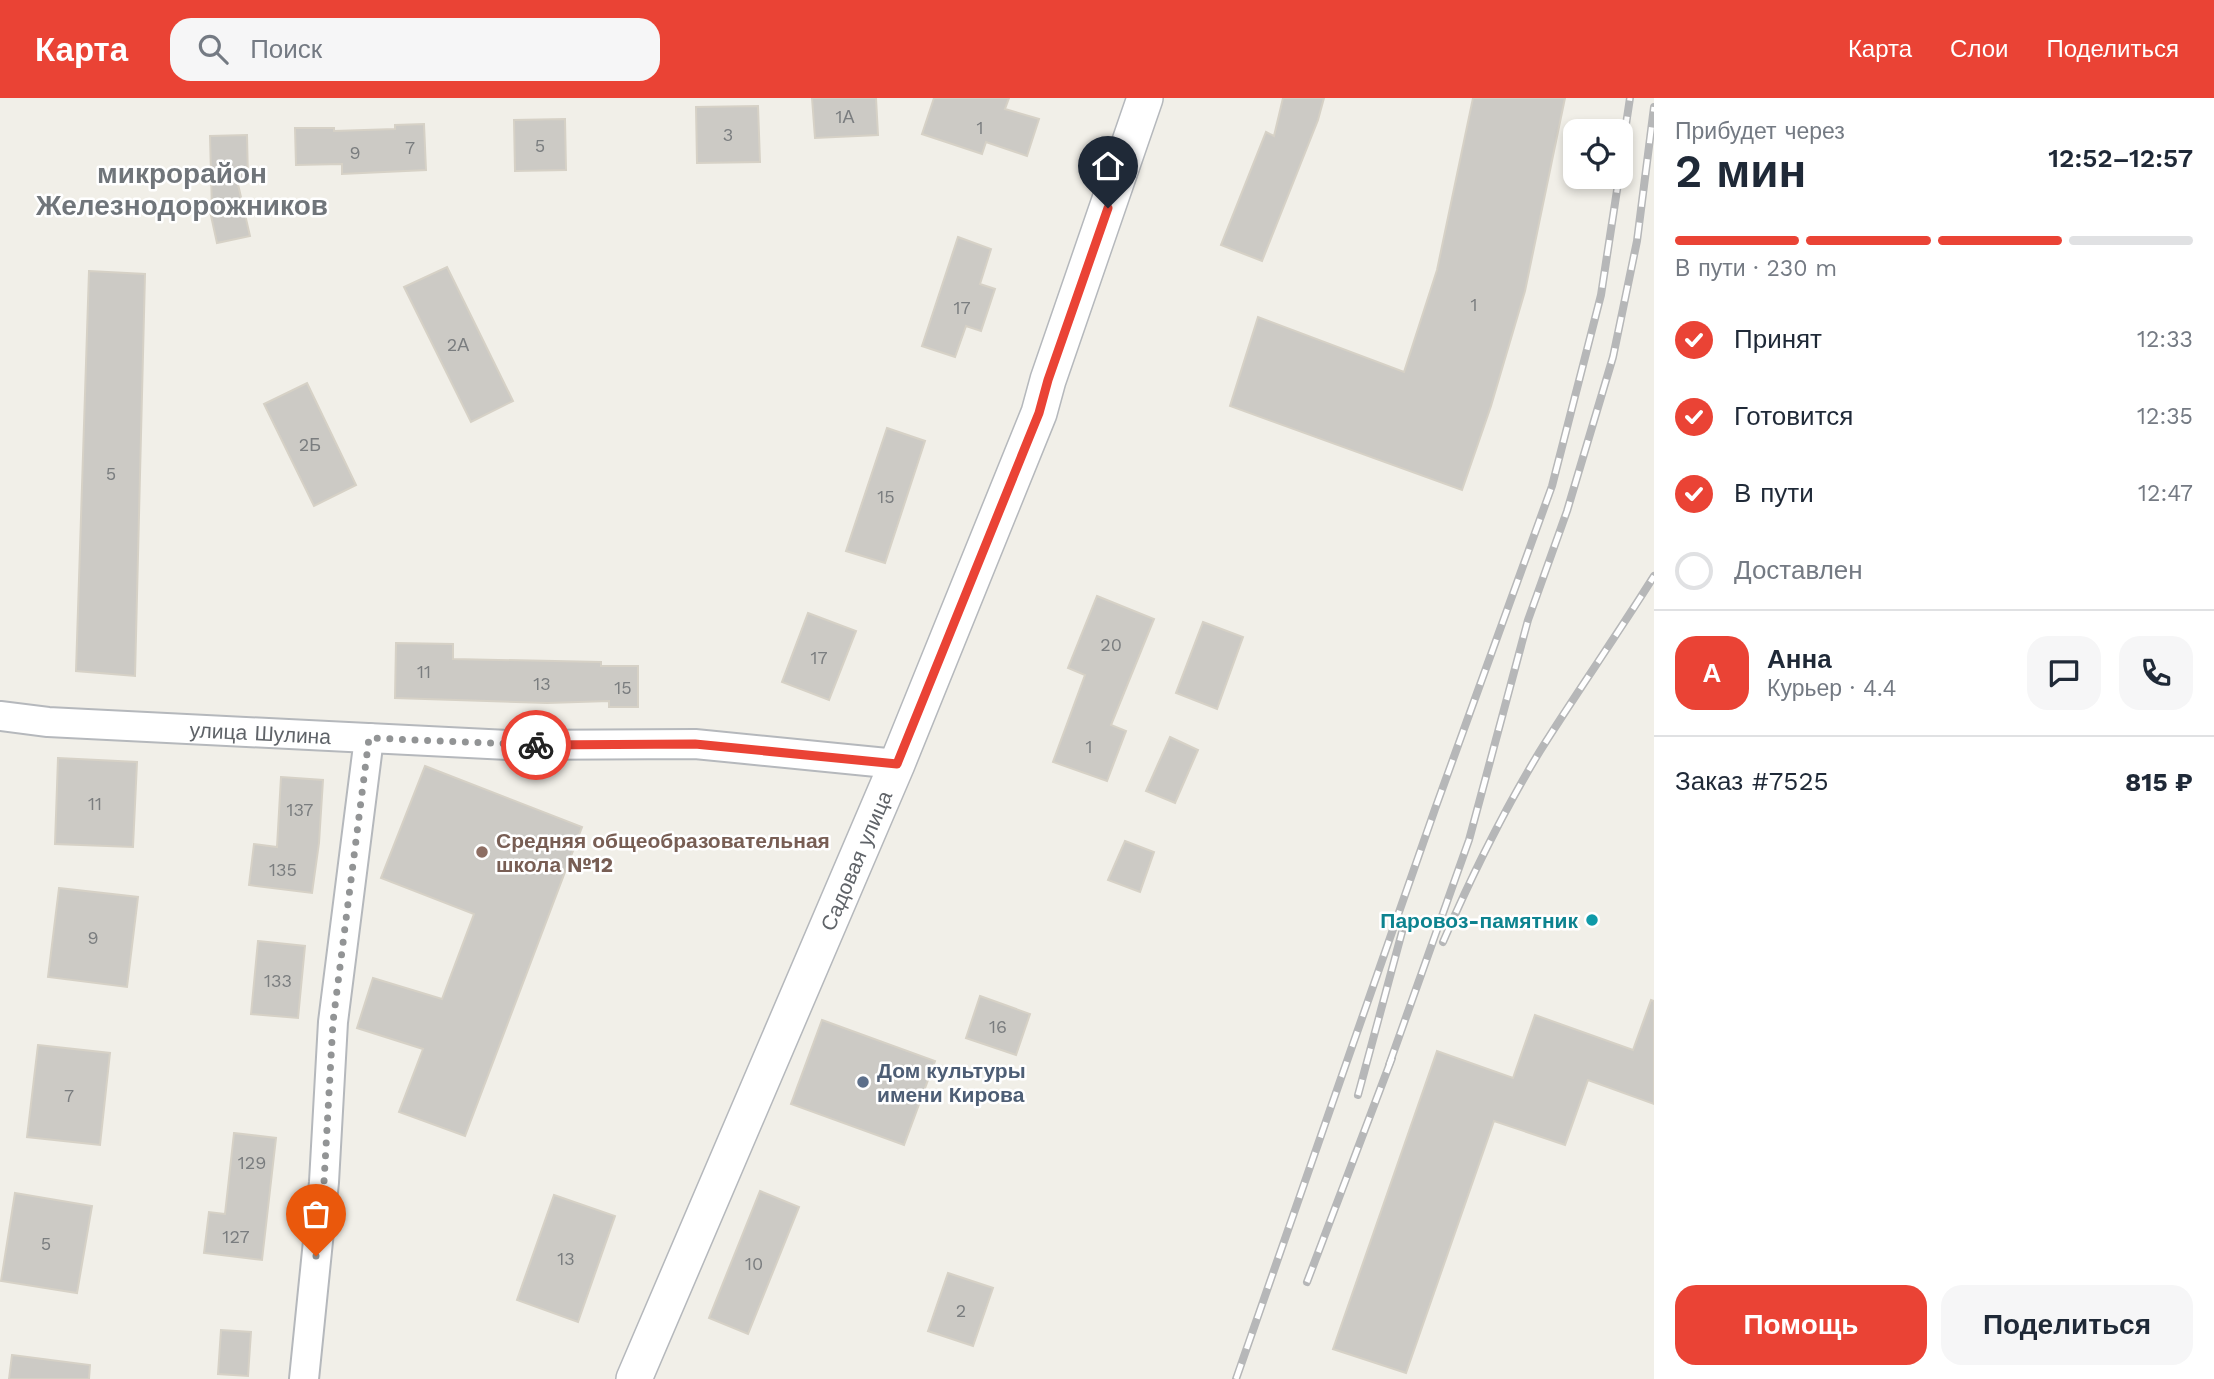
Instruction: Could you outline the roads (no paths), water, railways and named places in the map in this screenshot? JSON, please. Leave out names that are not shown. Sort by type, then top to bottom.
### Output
[{"type":"street","name":"Садовая улица","points":[[634,1379],[897,764],[1039,413],[1145,98]]},
{"type":"street","name":"улица Шулина","points":[[0,716],[48,722],[508,745],[695,744],[897,764]]},
{"type":"street","points":[[304,1379],[324,1182],[333,1022],[369,738]]},
{"type":"railway","points":[[1627,119],[1630,98]]},
{"type":"railway","points":[[1389,1065],[1469,840],[1528,620],[1567,511],[1613,357],[1637,241],[1654,107]]},
{"type":"railway","points":[[1236,1379],[1435,809],[1552,486],[1601,295],[1617,189]]},
{"type":"railway","points":[[1443,942],[1488,845],[1526,774],[1654,576]]},
{"type":"railway","points":[[1358,1095],[1402,932]]},
{"type":"railway","points":[[1307,1282],[1392,1058]]},
{"type":"place","name":"Средняя общеобразовательная школа №12","points":[[482,852]]},
{"type":"place","name":"Паровоз-памятник","points":[[1592,920]]},
{"type":"place","name":"Дом культуры имени Кирова","points":[[863,1082]]},
{"type":"district","name":"микрорайон Железнодорожников","points":[[182,189]]}]
